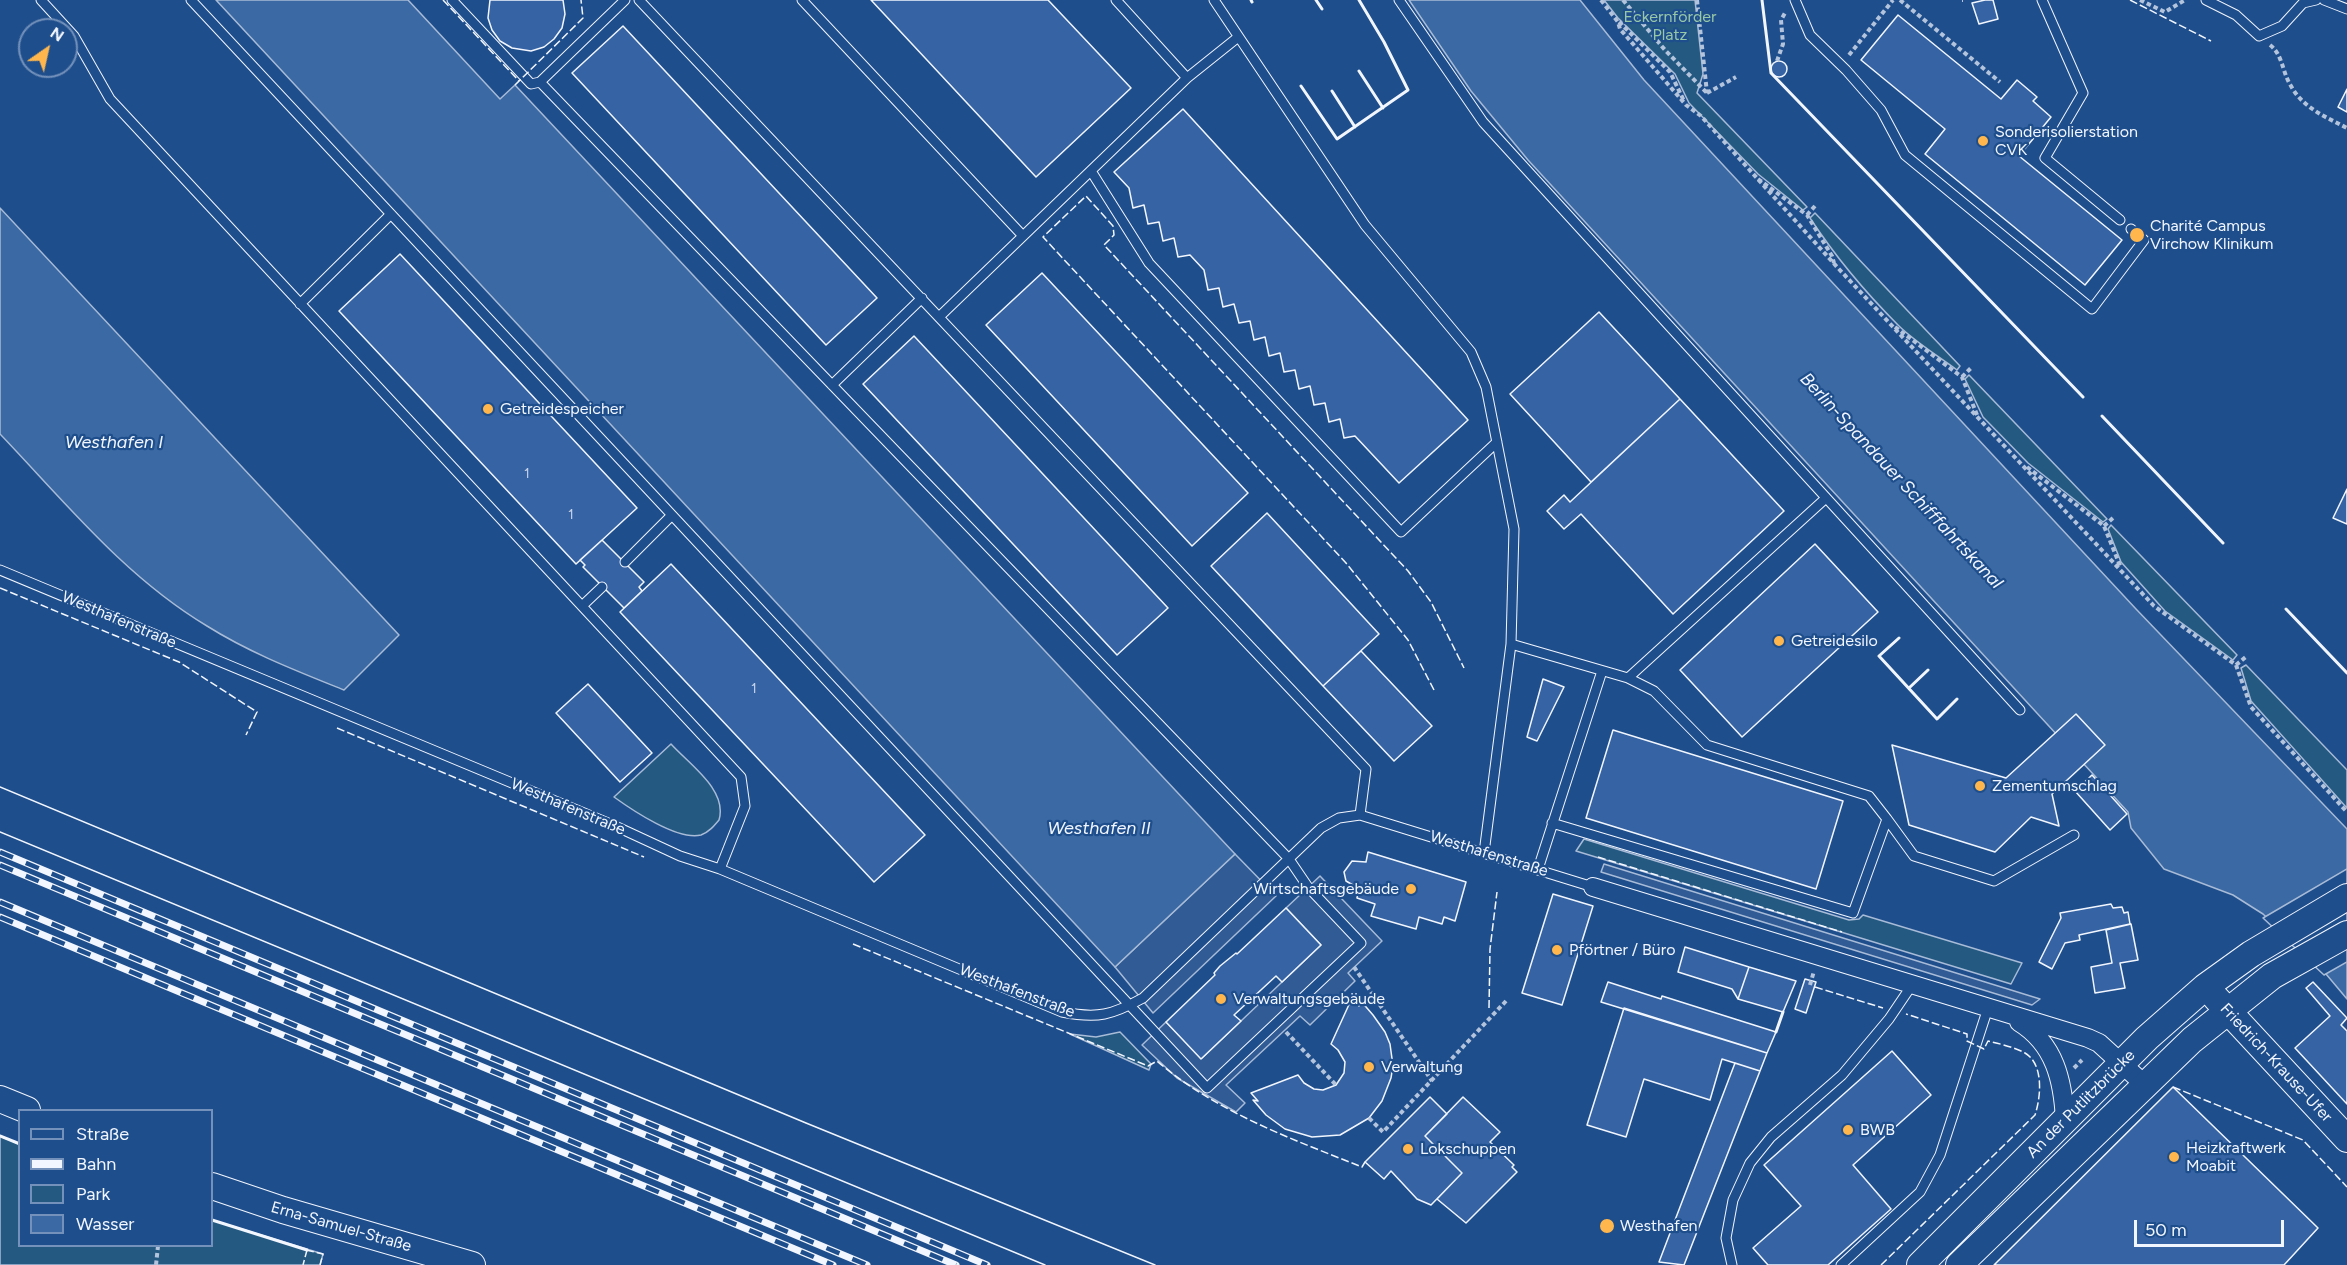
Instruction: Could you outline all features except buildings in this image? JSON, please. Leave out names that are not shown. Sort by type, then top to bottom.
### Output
[{"type":"main road","name":"An der Putlitzbrücke","points":[[1920,1265],[1986,1201],[2121,1062],[2205,987],[2251,954],[2347,897]]},
{"type":"main road","name":"An der Putlitzbrücke","points":[[1959,1265],[2145,1085],[2228,1011],[2272,976],[2347,934]]},
{"type":"main road","name":"Friedrich-Krause-Ufer","points":[[2205,987],[2347,1139]]},
{"type":"main road","points":[[0,1099],[25,1109]]},
{"type":"main road","name":"Erna-Samuel-Straße","points":[[213,1186],[283,1210],[472,1265]]},
{"type":"street","name":"Westhafenstraße","points":[[1593,887],[2088,1038],[2099,1043],[2145,1085]]},
{"type":"street","name":"Westhafenstraße","points":[[2007,1015],[2032,1032],[2050,1054],[2061,1082],[2065,1120]]},
{"type":"lane","points":[[41,0],[74,36],[110,99],[741,777],[745,806],[720,869]]},
{"type":"lane","points":[[191,0],[1207,1088],[1361,943],[1308,887],[1289,859],[540,82]]},
{"type":"lane","points":[[452,0],[531,84],[540,82],[625,0]]},
{"type":"lane","points":[[639,0],[1366,769],[1359,815]]},
{"type":"lane","points":[[802,0],[1023,236]]},
{"type":"lane","points":[[1116,0],[1188,78]]},
{"type":"lane","points":[[1214,0],[1237,38],[1365,225],[1471,352],[1486,387],[1514,529],[1511,644],[1484,853]]},
{"type":"lane","points":[[1399,0],[1483,122],[2020,710]]},
{"type":"lane","points":[[2042,0],[2083,93],[2045,158],[2120,220]]},
{"type":"lane","points":[[2206,0],[2236,15],[2259,36],[2282,26],[2303,3],[2316,0]]},
{"type":"lane","points":[[2324,0],[2347,9]]},
{"type":"lane","points":[[1795,1],[1810,35],[1846,70],[1881,110],[1905,155],[2092,309],[2144,240],[2131,230]]},
{"type":"lane","points":[[939,316],[1188,78],[1237,38]]},
{"type":"lane","points":[[1091,171],[1149,263],[1401,532],[1497,442]]},
{"type":"lane","points":[[300,304],[391,214]]},
{"type":"lane","points":[[832,385],[922,298]]},
{"type":"lane","points":[[1628,678],[1826,498]]},
{"type":"lane","points":[[625,562],[671,516]]},
{"type":"lane","name":"Westhafenstraße","points":[[0,570],[613,825],[680,856],[720,869],[1062,1012],[1088,1017],[1110,1014],[1143,998],[1321,828],[1339,818],[1359,815],[1593,887]]},
{"type":"lane","points":[[582,606],[602,587]]},
{"type":"lane","points":[[1511,644],[1628,678],[1654,691],[1707,745],[1869,796],[1914,856],[1994,881],[2074,835]]},
{"type":"lane","points":[[1538,869],[1602,671]]},
{"type":"lane","points":[[1552,823],[1853,913],[1887,819]]},
{"type":"lane","points":[[1732,1265],[1726,1238],[1731,1209],[1750,1163],[1771,1137],[1842,1075],[1889,1019],[1912,985]]},
{"type":"lane","points":[[1841,1265],[1920,1192],[1940,1155],[1988,1008]]},
{"type":"path","points":[[1601,0],[1618,22],[1670,72],[1686,105]]},
{"type":"path","points":[[1623,0],[1677,64],[1707,93]]},
{"type":"path","points":[[1697,0],[1707,93]]},
{"type":"path","points":[[1846,70],[1847,57],[1893,0]]},
{"type":"path","points":[[1900,0],[2000,82]]},
{"type":"path","points":[[2140,0],[2165,12],[2185,0]]},
{"type":"path","points":[[1777,61],[1783,44],[1781,20],[1795,1]]},
{"type":"path","points":[[1618,22],[1620,29],[1686,105],[1701,116],[1834,264],[2154,606],[2236,665],[2251,707],[2347,812]]},
{"type":"path","points":[[2259,36],[2278,51],[2290,85],[2302,101],[2347,128]]},
{"type":"path","points":[[1670,72],[1677,64]]},
{"type":"path","points":[[1707,93],[1736,77]]},
{"type":"path","points":[[1755,178],[1766,182],[1807,215],[1832,256],[1834,264]]},
{"type":"path","points":[[1807,215],[1815,206]]},
{"type":"path","points":[[1892,325],[1962,377],[1978,417]]},
{"type":"path","points":[[1962,377],[1971,368]]},
{"type":"path","points":[[2021,464],[2104,526],[2122,572]]},
{"type":"path","points":[[2104,526],[2114,517]]},
{"type":"path","points":[[2236,665],[2247,656]]},
{"type":"path","points":[[1346,957],[1431,1081]]},
{"type":"path","points":[[1369,1118],[1383,1132],[1506,1001]]},
{"type":"path","points":[[1277,1022],[1336,1085]]},
{"type":"path","points":[[156,1265],[158,1247]]},
{"type":"green space","name":"Eckernförder Platz","points":[[1604,0],[1695,0],[1703,74],[1697,93],[1807,207],[1803,210],[1758,174],[1689,103],[1675,74],[1618,18]]},
{"type":"green space","points":[[1815,213],[1960,366],[1957,370],[1919,343],[1874,300],[1840,260],[1810,218]]},
{"type":"green space","points":[[1969,375],[2107,519],[2103,522],[2028,463],[1983,417],[1965,379]]},
{"type":"green space","points":[[2111,525],[2237,655],[2233,660],[2165,611],[2121,562],[2108,529]]},
{"type":"green space","points":[[2246,665],[2347,770],[2347,808],[2251,701],[2241,668]]},
{"type":"green space","points":[[671,744],[705,778],[718,798],[719,820],[709,831],[701,835],[691,836],[668,829],[614,797]]},
{"type":"green space","points":[[1584,839],[1849,920],[1859,919],[1863,915],[2022,963],[2011,984],[1576,851]]},
{"type":"green space","points":[[1120,1032],[1151,1064],[1149,1070],[1070,1034],[1096,1037]]},
{"type":"green space","points":[[0,1136],[18,1144],[18,1247],[213,1247],[213,1220],[323,1254],[320,1265],[0,1265]]},
{"type":"shaded area","points":[[1235,854],[1276,896],[1153,1013],[1115,967]]},
{"type":"shaded area","points":[[1604,864],[2040,999],[2032,1005],[1601,872]]},
{"type":"shaded area","points":[[1320,876],[1382,941],[1348,973],[1355,981],[1310,1025],[1300,1016],[1226,1085],[1245,1103],[1236,1112],[1177,1078],[1142,1045],[1166,1022],[1202,1058],[1321,945],[1286,908]]},
{"type":"water","name":"Westhafen II","points":[[216,0],[408,0],[500,99],[515,85],[1235,854],[1115,967]]},
{"type":"water","name":"Berlin-Spandauer Schifffahrtskanal","points":[[1409,0],[1580,0],[1644,80],[2136,609],[2347,829],[2347,999],[2326,974],[2263,914],[2233,895],[2164,869],[2131,828],[2128,812],[1528,160],[1471,91]]},
{"type":"water","name":"Westhafen I","points":[[0,208],[399,635],[344,690],[240,645],[177,606],[149,585],[97,537],[0,434]]},
{"type":"pier","points":[[2347,869],[2347,962],[2324,975],[2263,918]]},
{"type":"tram line","points":[[0,787],[806,1123],[1155,1265]]},
{"type":"tram line","points":[[0,832],[1045,1265]]},
{"type":"railway","points":[[0,852],[987,1265]]},
{"type":"railway","points":[[0,865],[956,1265]]},
{"type":"railway","points":[[0,902],[867,1265]]},
{"type":"railway","points":[[0,917],[833,1265]]},
{"type":"fence","points":[[443,0],[519,81]]},
{"type":"fence","points":[[515,85],[583,18],[581,0]]},
{"type":"fence","points":[[2130,0],[2211,41]]},
{"type":"fence","points":[[1434,690],[1408,640],[1346,563],[1043,237],[1086,196],[1113,226],[1114,235],[1104,245],[1408,571],[1431,602],[1464,668]]},
{"type":"fence","points":[[0,588],[179,662],[257,712],[246,735]]},
{"type":"fence","points":[[337,728],[644,857]]},
{"type":"fence","points":[[1598,857],[1842,932]]},
{"type":"fence","points":[[1489,1008],[1490,949],[1497,892]]},
{"type":"fence","points":[[853,944],[1148,1066],[1157,1061],[1204,1095],[1255,1123],[1362,1167],[1365,1162]]},
{"type":"fence","points":[[1815,987],[1883,1008]]},
{"type":"fence","points":[[1881,1265],[2035,1115],[2039,1099],[2038,1073],[2031,1058],[2025,1053],[1988,1041],[1984,1049],[1967,1041],[1967,1034],[1906,1014]]},
{"type":"fence","points":[[2173,1087],[2303,1140],[2347,1187]]},
{"type":"fence","points":[[0,1136],[18,1143]]},
{"type":"fence","points":[[213,1220],[307,1250],[303,1265]]},
{"type":"fence","points":[[306,1250],[323,1254],[320,1265]]},
{"type":"wall","points":[[1316,0],[1322,9]]},
{"type":"wall","points":[[1301,86],[1337,139],[1408,90],[1384,42],[1359,0]]},
{"type":"wall","points":[[1762,0],[1771,73],[2083,397]]},
{"type":"wall","points":[[1359,71],[1383,108]]},
{"type":"wall","points":[[1332,91],[1355,127]]},
{"type":"wall","points":[[2102,416],[2223,543]]},
{"type":"wall","points":[[2286,609],[2347,673]]},
{"type":"wall","points":[[1899,638],[1879,656],[1937,719],[1957,699]]},
{"type":"wall","points":[[1909,688],[1928,670]]},
{"type":"wall","points":[[1776,1032],[1783,1012]]},
{"type":"wall","points":[[0,1136],[18,1143]]},
{"type":"wall","points":[[213,1220],[307,1250]]},
{"type":"place","name":"Sonderisolierstation CVK","points":[[1983,141]]},
{"type":"place","name":"Charité Campus Virchow Klinikum","points":[[2137,235]]},
{"type":"place","name":"Getreidespeicher","points":[[488,409]]},
{"type":"place","name":"Getreidesilo","points":[[1779,641]]},
{"type":"place","name":"Zementumschlag","points":[[1980,786]]},
{"type":"place","name":"Wirtschaftsgebäude","points":[[1411,889]]},
{"type":"place","name":"Pförtner / Büro","points":[[1557,950]]},
{"type":"place","name":"Verwaltungsgebäude","points":[[1221,999]]},
{"type":"place","name":"Verwaltung","points":[[1369,1067]]},
{"type":"place","name":"BWB","points":[[1848,1130]]},
{"type":"place","name":"Lokschuppen","points":[[1408,1149]]},
{"type":"place","name":"Heizkraftwerk Moabit","points":[[2174,1157]]},
{"type":"place","name":"Westhafen","points":[[1607,1226]]}]
